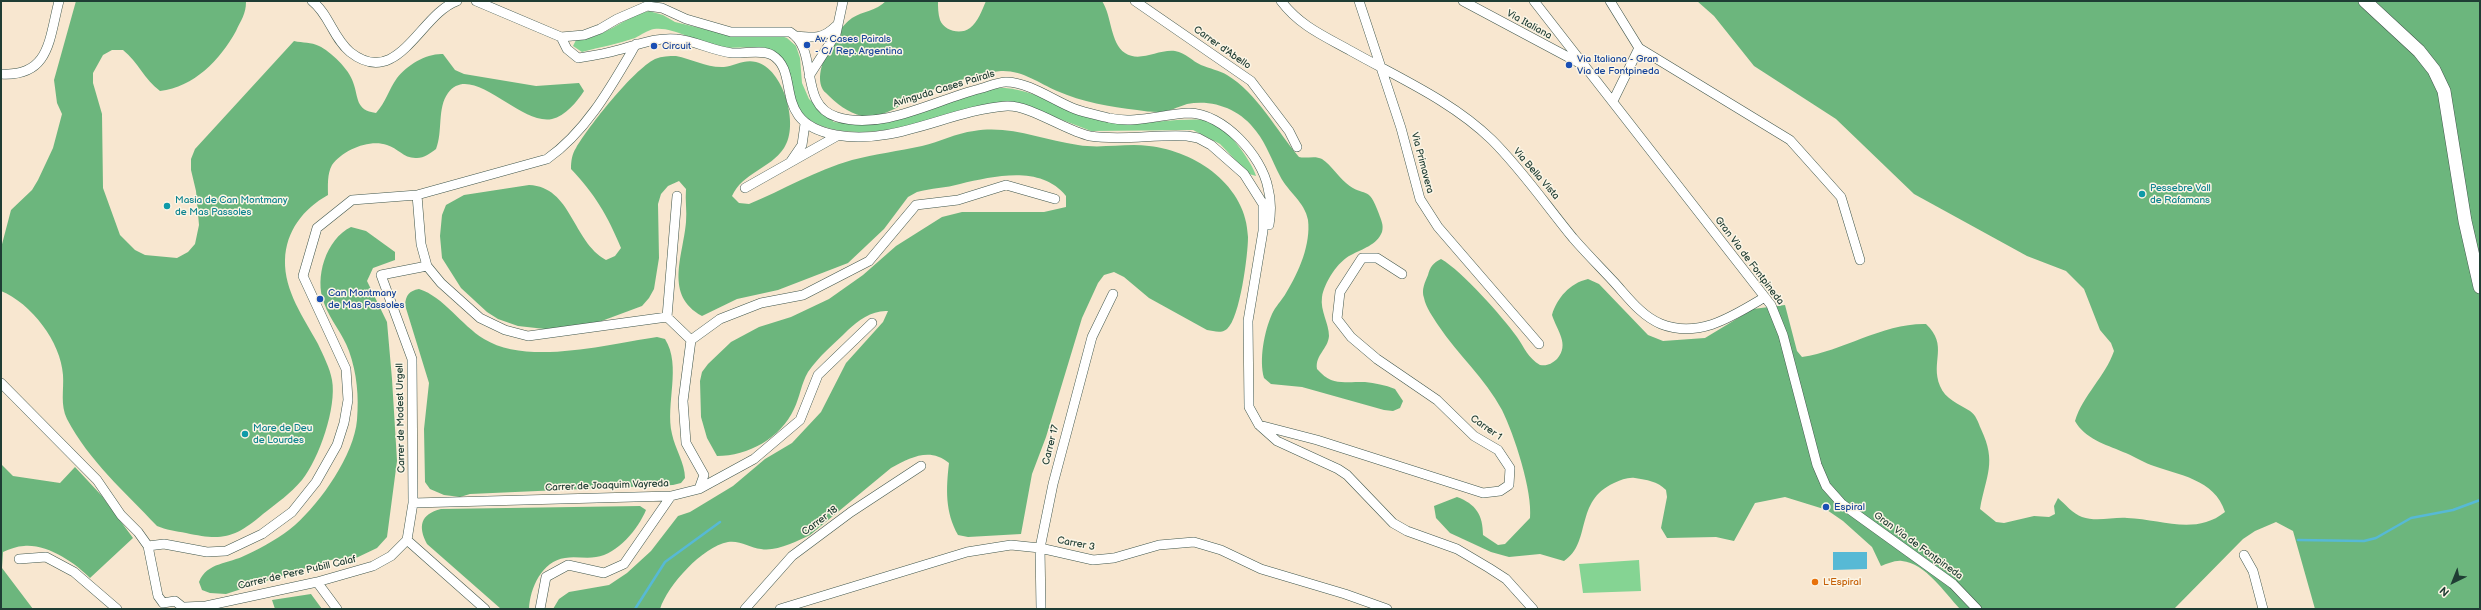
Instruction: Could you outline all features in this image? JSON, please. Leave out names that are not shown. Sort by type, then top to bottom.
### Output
[{"type":"main road","points":[[2365,1],[2419,52],[2434,70],[2444,91],[2465,221],[2480,287]]},
{"type":"street","points":[[1,74],[25,73],[35,67],[41,59],[49,39],[59,1]]},
{"type":"street","points":[[312,1],[323,13],[341,44],[364,61],[376,63],[403,52],[432,20],[450,3],[457,1]]},
{"type":"street","points":[[476,1],[561,37],[584,35],[600,29],[617,19],[647,6],[662,8],[686,19],[731,32],[784,31],[796,36],[817,38],[824,36],[836,26]]},
{"type":"street","points":[[809,76],[836,34],[836,26],[842,1]]},
{"type":"street","name":"Carrer d'Abello","points":[[1135,1],[1251,81],[1289,131],[1297,147]]},
{"type":"street","name":"Via Bella Vista","points":[[1281,1],[1290,13],[1310,30],[1381,68],[1466,118],[1492,141],[1543,198],[1574,238],[1649,318],[1673,328],[1700,328],[1733,316],[1764,297]]},
{"type":"street","name":"Via Primavera","points":[[1359,1],[1401,128],[1420,199],[1438,227],[1539,344]]},
{"type":"street","name":"Via Italiana","points":[[1463,1],[1585,66]]},
{"type":"street","name":"Gran Via de Fontpineda","points":[[1534,1],[1613,101],[1764,297],[1776,315],[1783,335],[1817,465],[1826,486],[1842,504],[1953,584],[1977,609]]},
{"type":"street","points":[[1610,1],[1639,48],[1790,140],[1841,197],[1860,260]]},
{"type":"street","name":"Avinguda Cases Pairals","points":[[796,36],[806,56],[814,97],[835,117],[852,121],[906,113],[956,95],[1006,82],[1036,90],[1075,109],[1111,118],[1154,119],[1189,113],[1206,116],[1223,124],[1239,139],[1261,168],[1268,187],[1270,216],[1267,238],[1260,257]]},
{"type":"street","points":[[561,37],[567,49],[578,58],[619,50],[657,39],[679,39],[721,51],[742,54],[762,52],[773,55],[782,67],[795,112],[805,124],[838,136],[869,137],[894,134],[965,114],[1009,106],[1026,110],[1089,136],[1150,138],[1176,135],[1198,138],[1211,145],[1244,174],[1258,194],[1264,216],[1260,257],[1248,321],[1250,407],[1259,425],[1277,441],[1338,469],[1347,475],[1393,523],[1407,531],[1457,549],[1506,579],[1533,609]]},
{"type":"street","points":[[148,546],[164,544],[206,552],[226,551],[262,534],[292,512],[316,482],[337,445],[344,422],[348,400],[346,369],[303,276],[317,228],[352,200],[417,195],[552,156],[600,105],[636,44]]},
{"type":"street","points":[[1613,101],[1639,48]]},
{"type":"street","points":[[789,164],[802,145],[805,124]]},
{"type":"street","points":[[745,188],[838,136]]},
{"type":"street","points":[[699,489],[704,475],[686,443],[683,401],[691,340],[720,319],[761,303],[803,295],[869,261],[916,205],[958,200],[1006,185],[1056,199]]},
{"type":"street","points":[[417,195],[421,244],[427,266],[441,283],[480,318],[505,330],[528,336],[667,317]]},
{"type":"street","points":[[667,317],[678,196]]},
{"type":"street","name":"Carrer 1","points":[[1259,425],[1317,440],[1483,493],[1500,491],[1509,485],[1510,468],[1498,450],[1474,436],[1437,400],[1372,354],[1351,337],[1337,319],[1340,292],[1362,258],[1377,258],[1402,274]]},
{"type":"street","name":"Carrer de Modest Urgell","points":[[407,540],[413,503],[412,359],[381,275],[427,266]]},
{"type":"street","name":"Carrer 17","points":[[1041,609],[1040,548],[1077,386],[1092,337],[1113,294]]},
{"type":"street","points":[[667,317],[691,340]]},
{"type":"street","name":"Carrer de Joaquim Vayreda","points":[[413,503],[671,496],[699,489],[754,459],[800,420],[818,375],[872,323]]},
{"type":"street","points":[[1,383],[97,480],[121,515],[138,532],[148,546],[158,596],[162,606]]},
{"type":"street","name":"Carrer 18","points":[[745,609],[792,556],[851,512],[920,466]]},
{"type":"street","points":[[540,609],[546,578],[568,565],[604,573],[624,564],[671,496]]},
{"type":"street","points":[[407,540],[485,609]]},
{"type":"street","name":"Carrer de Pere Pubill Calaf","points":[[162,606],[175,601],[185,608],[206,606],[317,582],[373,566],[391,556],[407,540]]},
{"type":"street","name":"Carrer 3","points":[[780,609],[967,552],[1011,545],[1040,548],[1093,560],[1114,558],[1159,545],[1194,542],[1221,550],[1261,569],[1345,594],[1387,609]]},
{"type":"street","points":[[2244,555],[2253,572],[2263,609]]},
{"type":"street","points":[[19,558],[46,556],[74,572],[117,609]]},
{"type":"street","points":[[317,582],[337,609]]},
{"type":"green space","points":[[76,1],[246,2],[244,14],[230,42],[214,62],[195,78],[184,84],[160,91],[123,50],[112,50],[103,55],[93,73],[93,83],[102,114],[103,188],[120,235],[135,250],[145,255],[177,258],[188,252],[195,244],[199,225],[196,191],[191,170],[191,159],[195,149],[294,41],[316,45],[334,56],[351,77],[361,106],[364,109],[376,113],[401,73],[412,64],[437,54],[443,54],[455,70],[464,74],[536,86],[579,83],[584,91],[578,100],[562,115],[552,119],[539,119],[483,89],[470,85],[458,85],[448,93],[442,106],[438,142],[436,149],[430,154],[412,158],[391,146],[372,143],[349,150],[332,165],[329,176],[328,195],[311,207],[292,230],[286,249],[285,260],[291,293],[318,344],[331,375],[333,391],[329,418],[315,459],[302,480],[283,498],[253,522],[236,533],[228,536],[209,537],[157,526],[108,476],[86,449],[67,419],[63,403],[63,375],[61,362],[50,337],[33,314],[12,297],[1,291],[1,248],[11,210],[32,190],[38,180],[53,148],[62,114],[57,103],[54,80]]},
{"type":"green space","points":[[886,1],[938,1],[939,15],[942,24],[953,31],[962,31],[970,28],[975,23],[980,16],[986,1],[1102,1],[1108,14],[1116,43],[1125,53],[1137,57],[1169,51],[1179,52],[1201,65],[1224,73],[1238,83],[1257,102],[1299,157],[1316,157],[1322,159],[1352,188],[1369,195],[1375,204],[1383,229],[1380,236],[1377,240],[1364,249],[1341,262],[1332,273],[1323,291],[1322,307],[1328,326],[1329,336],[1318,360],[1317,369],[1333,381],[1369,382],[1395,389],[1403,401],[1400,408],[1393,411],[1384,410],[1302,387],[1271,384],[1264,378],[1262,355],[1269,321],[1273,311],[1286,293],[1303,258],[1308,239],[1308,220],[1300,202],[1283,182],[1260,136],[1250,123],[1234,111],[1225,107],[1206,103],[1187,104],[1162,112],[1106,106],[1067,95],[1023,75],[1009,71],[992,72],[940,87],[922,94],[885,113],[870,117],[857,115],[842,107],[826,93],[821,86],[820,76],[822,65],[832,42],[852,18],[878,7]]},
{"type":"green space","points":[[1697,1],[2480,1],[2480,609],[2315,609],[2293,531],[2276,522],[2255,531],[2243,539],[2174,609],[1960,609],[1941,587],[1919,567],[1902,561],[1891,562],[1881,566],[1872,547],[1843,521],[1827,510],[1785,497],[1755,503],[1734,541],[1716,537],[1667,538],[1661,528],[1667,497],[1666,490],[1648,480],[1635,478],[1627,478],[1614,483],[1602,491],[1593,500],[1578,544],[1573,553],[1564,561],[1540,554],[1509,557],[1491,552],[1450,533],[1436,518],[1434,506],[1457,497],[1474,507],[1482,522],[1483,535],[1498,545],[1505,544],[1530,518],[1530,507],[1529,494],[1522,463],[1512,433],[1502,410],[1488,387],[1438,325],[1425,302],[1423,289],[1425,283],[1431,267],[1441,259],[1460,273],[1492,306],[1517,337],[1529,356],[1540,365],[1547,365],[1555,361],[1561,353],[1561,337],[1552,315],[1557,303],[1565,292],[1575,284],[1588,279],[1599,284],[1648,335],[1663,341],[1705,338],[1753,309],[1785,305],[1797,351],[1802,357],[1833,349],[1894,328],[1926,324],[1933,332],[1938,347],[1937,377],[1942,391],[1949,398],[1974,415],[1986,441],[1989,469],[1980,509],[1996,522],[2004,523],[2034,516],[2049,517],[2055,514],[2054,506],[2058,498],[2079,516],[2093,519],[2127,518],[2190,525],[2214,519],[2225,512],[2220,501],[2213,492],[2204,485],[2184,476],[2151,465],[2096,440],[2084,432],[2075,421],[2083,403],[2105,369],[2114,351],[2111,343],[2100,330],[2084,289],[2066,271],[2027,256],[1914,194],[1836,119],[1754,66],[1714,16]]},
{"type":"green space","points":[[649,11],[663,15],[675,22],[737,37],[776,34],[787,38],[796,46],[800,58],[802,83],[809,99],[834,122],[855,124],[952,101],[985,90],[1005,88],[1033,94],[1089,116],[1118,123],[1196,119],[1214,122],[1226,131],[1239,146],[1254,170],[1256,176],[1249,174],[1220,144],[1193,130],[1091,131],[1018,103],[1005,101],[939,119],[891,129],[867,132],[845,131],[825,127],[812,122],[799,108],[789,72],[784,62],[778,55],[770,50],[753,47],[715,46],[668,30],[654,29],[629,40],[582,52],[573,46],[576,40],[595,36],[631,18]]},
{"type":"green space","points":[[676,56],[718,67],[724,67],[747,61],[756,62],[766,66],[781,86],[789,112],[790,126],[788,138],[784,148],[778,155],[749,176],[737,188],[732,196],[739,203],[749,204],[813,175],[852,160],[922,146],[974,131],[1014,131],[1065,143],[1087,146],[1149,146],[1167,149],[1184,155],[1216,174],[1229,187],[1239,202],[1245,219],[1248,237],[1247,257],[1239,300],[1232,323],[1225,331],[1217,332],[1207,330],[1149,298],[1124,277],[1114,272],[1104,275],[1098,283],[1082,318],[1046,437],[1032,474],[1021,534],[968,537],[958,535],[949,509],[947,482],[949,463],[935,455],[920,455],[891,468],[810,535],[799,540],[767,550],[737,542],[728,542],[718,545],[697,559],[687,568],[670,589],[660,609],[553,609],[559,599],[569,592],[609,585],[627,573],[651,551],[678,516],[690,512],[733,486],[765,459],[792,443],[821,412],[846,363],[883,322],[888,311],[877,312],[861,319],[827,350],[808,372],[794,409],[781,429],[772,437],[752,449],[740,453],[717,456],[707,438],[701,417],[700,381],[702,372],[708,364],[731,342],[759,327],[791,317],[829,299],[863,275],[896,246],[942,217],[962,212],[1044,212],[1066,207],[1066,196],[1056,186],[1031,176],[1002,176],[917,192],[908,197],[884,229],[848,263],[778,290],[737,299],[702,316],[690,307],[683,297],[679,286],[680,262],[686,222],[686,189],[679,181],[668,186],[661,194],[658,204],[659,258],[654,289],[642,306],[572,332],[518,326],[498,319],[487,312],[461,288],[442,258],[440,236],[442,215],[446,205],[464,195],[529,185],[543,188],[554,195],[563,205],[586,241],[595,251],[606,260],[615,256],[621,248],[611,226],[594,196],[571,169],[573,155],[582,138],[601,113],[635,74],[655,59]]},
{"type":"green space","points":[[351,227],[366,231],[395,252],[395,260],[373,268],[367,281],[387,322],[392,379],[397,461],[387,537],[377,548],[356,558],[331,560],[226,594],[210,593],[202,590],[199,582],[207,571],[219,564],[239,558],[259,549],[278,538],[295,525],[315,504],[335,477],[350,448],[355,434],[357,420],[358,402],[356,377],[349,351],[324,303],[320,282],[324,260],[329,250],[335,240]]},
{"type":"green space","points":[[419,289],[436,298],[484,339],[502,347],[523,351],[569,351],[657,337],[665,339],[670,350],[673,373],[670,422],[675,445],[685,472],[685,478],[681,483],[673,485],[470,494],[460,497],[444,495],[430,489],[425,482],[424,429],[429,383],[405,305],[409,294]]},
{"type":"green space","points":[[2,465],[13,476],[60,483],[75,467],[102,496],[133,538],[90,578],[69,561],[51,551],[42,548],[21,546],[3,552],[2,568],[33,609],[1,609]]},
{"type":"green space","points":[[640,506],[646,510],[638,525],[626,540],[612,551],[596,557],[565,558],[550,564],[535,584],[529,609],[501,609],[427,544],[422,532],[425,518],[434,511],[441,509]]},
{"type":"green space","points":[[1639,560],[1641,591],[1583,593],[1579,564]]},
{"type":"green space","points":[[311,594],[322,609],[275,609],[272,600]]},
{"type":"water","points":[[1833,552],[1867,552],[1867,569],[1833,570]]},
{"type":"waterway","points":[[2298,540],[2364,541],[2376,538],[2411,518],[2453,510],[2480,500]]},
{"type":"waterway","points":[[635,609],[665,562],[720,522]]},
{"type":"place","name":"Av. Cases Pairals - C/ Rep. Argentina","points":[[807,45]]},
{"type":"place","name":"Circuit","points":[[654,46]]},
{"type":"place","name":"Via Italiana - Gran Via de Fontpineda","points":[[1569,65]]},
{"type":"place","name":"Pessebre Vall de Rafamans","points":[[2142,194]]},
{"type":"place","name":"Masia de Can Montmany de Mas Passoles","points":[[167,206]]},
{"type":"place","name":"Can Montmany de Mas Passoles","points":[[320,299]]},
{"type":"place","name":"Mare de Deu de Lourdes","points":[[245,434]]},
{"type":"place","name":"Espiral","points":[[1826,507]]},
{"type":"place","name":"L'Espiral","points":[[1815,582]]}]
